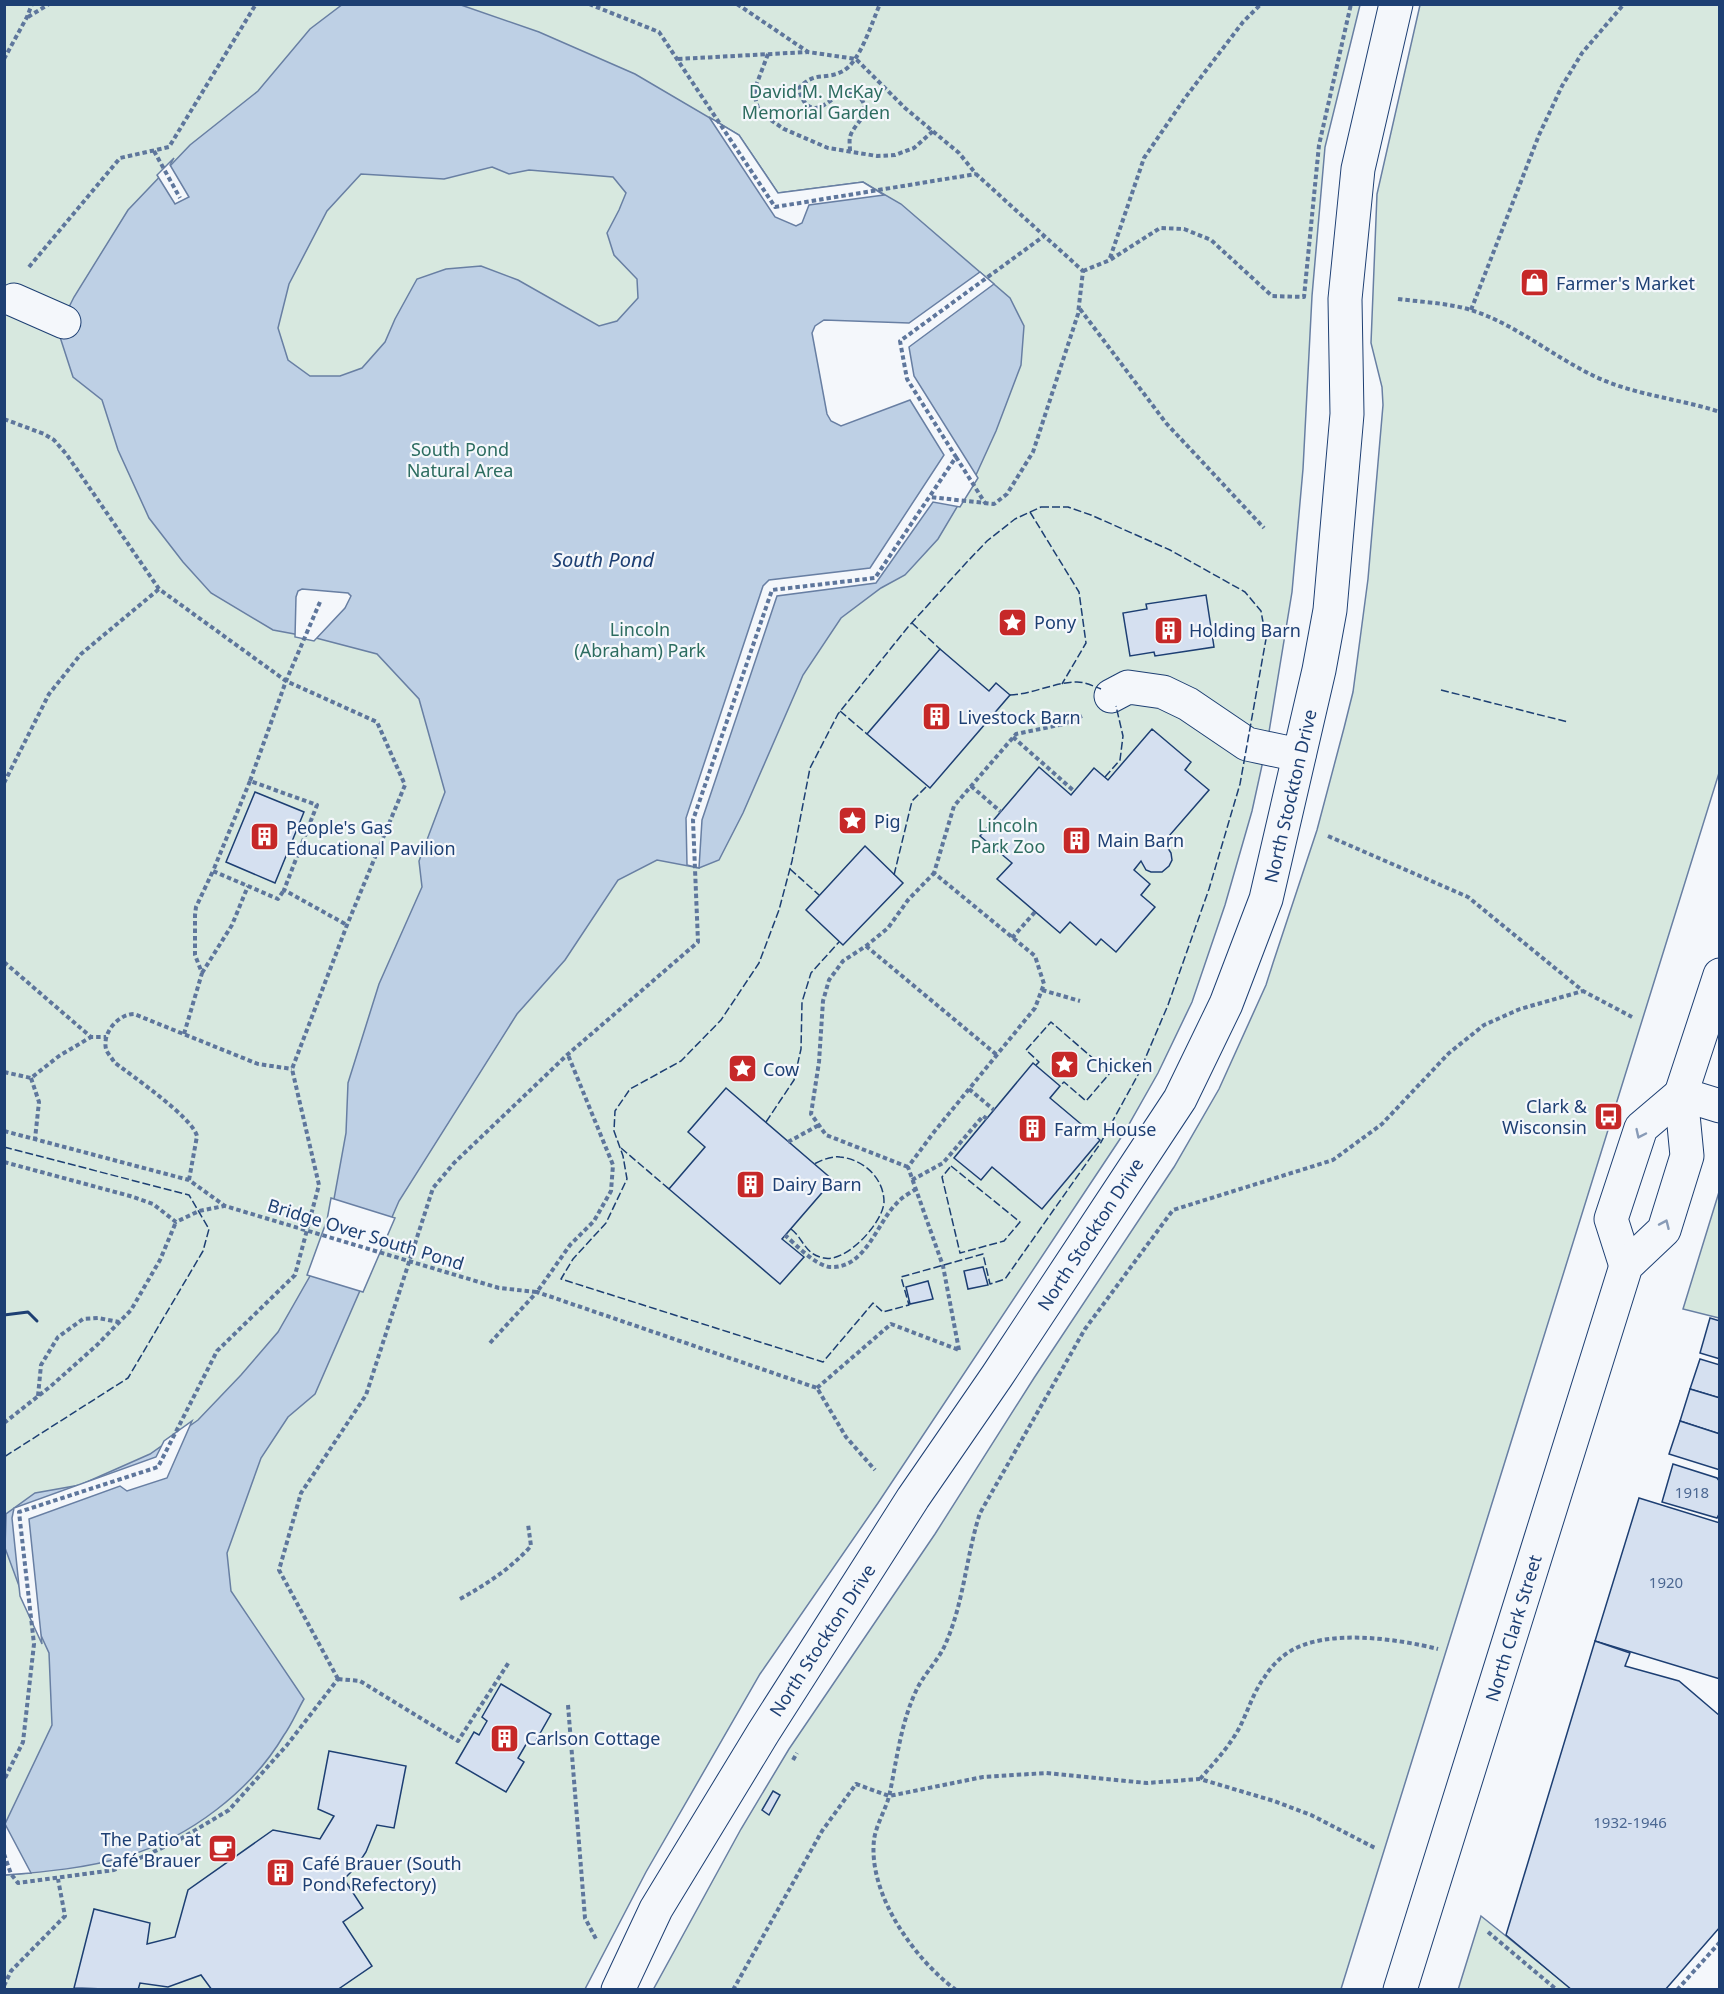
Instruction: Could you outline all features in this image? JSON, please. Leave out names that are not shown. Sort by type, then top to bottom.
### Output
[{"type":"street","name":"North Stockton Drive","points":[[618,1989],[656,1908],[762,1733],[914,1498],[1180,1099],[1226,1004],[1266,899],[1319,670],[1333,587],[1347,414],[1345,299],[1358,170],[1396,4]]},
{"type":"street","points":[[14,300],[64,322]]},
{"type":"street","points":[[1111,696],[1128,687],[1163,692],[1188,704],[1247,744],[1299,755]]},
{"type":"street","name":"North Clark Street","points":[[1400,1989],[1626,1266],[1664,1230],[1671,1209],[1687,1156],[1681,1094],[1719,975]]},
{"type":"street","points":[[1626,1266],[1611,1219],[1641,1128],[1681,1094],[1719,1106]]},
{"type":"path","points":[[4,59],[32,4]]},
{"type":"path","points":[[27,17],[49,4]]},
{"type":"path","points":[[14,300],[23,275],[120,158],[169,147],[256,4]]},
{"type":"path","points":[[589,4],[659,32],[775,207],[976,174]]},
{"type":"path","points":[[737,4],[808,52]]},
{"type":"path","points":[[850,151],[850,137],[853,129],[864,115],[865,107],[861,99],[852,93],[843,93],[835,96],[823,107],[812,108],[806,105],[801,98],[800,88],[815,76],[828,76],[844,71],[856,59],[879,4]]},
{"type":"path","points":[[1110,260],[1144,158],[1185,98],[1243,22],[1261,4]]},
{"type":"path","points":[[1472,310],[1539,135],[1562,86],[1582,53],[1624,4]]},
{"type":"path","points":[[678,59],[808,52],[856,59],[905,108],[959,153],[976,174],[1083,271]]},
{"type":"path","points":[[768,54],[757,83],[755,97],[759,112],[784,129],[828,148],[878,156],[895,155],[914,148],[933,131]]},
{"type":"path","points":[[154,151],[180,198]]},
{"type":"path","points":[[1083,271],[1110,260],[1160,228],[1184,229],[1211,240],[1272,297],[1304,297]]},
{"type":"path","points":[[985,503],[907,379],[900,341],[1044,237]]},
{"type":"path","points":[[930,497],[994,504],[1007,494],[1033,452],[1079,308],[1083,271]]},
{"type":"path","points":[[1398,299],[1439,303],[1472,310],[1523,334],[1593,375],[1632,390],[1719,412]]},
{"type":"path","points":[[1079,308],[1166,423],[1264,528]]},
{"type":"path","points":[[4,419],[54,440],[67,455],[159,589],[286,681],[377,722],[405,784],[292,1069],[320,1185],[295,1275],[217,1351],[158,1467],[19,1512],[34,1644],[23,1742],[4,1780]]},
{"type":"path","points":[[338,1679],[279,1570],[301,1493],[366,1395],[433,1188],[454,1162],[567,1055],[698,942],[693,820],[772,590],[875,578],[956,457]]},
{"type":"path","points":[[4,783],[49,694],[81,654],[159,589]]},
{"type":"path","points":[[202,973],[195,955],[196,907],[250,781],[286,681],[320,602]]},
{"type":"path","points":[[908,1167],[826,1136],[811,1114],[819,1062],[823,1001],[829,980],[843,961],[888,928],[908,900],[934,873],[954,806],[1013,737],[1016,734],[1064,724],[1085,715],[1111,696]]},
{"type":"path","points":[[1013,737],[1074,790]]},
{"type":"path","points":[[213,871],[278,899],[284,890],[317,805],[250,781]]},
{"type":"path","points":[[971,786],[1001,812]]},
{"type":"path","points":[[1328,836],[1468,897],[1583,991],[1632,1017]]},
{"type":"path","points":[[908,1167],[1035,1008],[1044,984],[1035,956],[934,873]]},
{"type":"path","points":[[184,1034],[202,973],[232,925],[248,886]]},
{"type":"path","points":[[284,890],[347,926]]},
{"type":"path","points":[[1012,938],[1035,912]]},
{"type":"path","points":[[866,946],[997,1055]]},
{"type":"path","points":[[4,962],[91,1037]]},
{"type":"path","points":[[1042,990],[1080,1001]]},
{"type":"path","points":[[956,1989],[930,1969],[886,1904],[876,1872],[874,1839],[889,1796],[903,1722],[917,1689],[945,1646],[955,1616],[973,1534],[980,1513],[1085,1329],[1173,1210],[1333,1160],[1382,1124],[1449,1053],[1484,1025],[1520,1009],[1583,991]]},
{"type":"path","points":[[189,1180],[196,1131],[186,1119],[114,1062],[106,1050],[106,1037],[111,1027],[122,1017],[134,1014],[258,1064],[292,1069]]},
{"type":"path","points":[[31,1078],[58,1056],[91,1037],[106,1037]]},
{"type":"path","points":[[490,1343],[537,1292],[570,1245],[594,1221],[611,1191],[613,1165],[567,1055]]},
{"type":"path","points":[[4,1072],[31,1078]]},
{"type":"path","points":[[31,1078],[39,1102],[35,1139]]},
{"type":"path","points":[[969,1089],[994,1110]]},
{"type":"path","points":[[912,1180],[943,1163],[983,1116],[987,1119]]},
{"type":"path","points":[[788,1142],[819,1125]]},
{"type":"path","points":[[4,1131],[189,1180],[225,1206]]},
{"type":"path","points":[[4,1162],[153,1204],[176,1222]]},
{"type":"path","points":[[875,1470],[846,1437],[817,1388],[891,1324],[959,1350],[943,1266],[908,1167]]},
{"type":"path","points":[[785,1235],[810,1257],[829,1267],[846,1264],[861,1254],[896,1203],[916,1189]]},
{"type":"path","points":[[4,1423],[98,1344],[131,1310],[147,1285],[176,1222],[198,1211],[225,1206]]},
{"type":"path","name":"Bridge Over South Pond","points":[[225,1206],[499,1288],[537,1292],[817,1388]]},
{"type":"path","points":[[38,1396],[41,1365],[58,1337],[83,1319],[98,1318],[119,1322]]},
{"type":"path","points":[[460,1599],[494,1580],[531,1546],[528,1524]]},
{"type":"path","points":[[1200,1779],[1238,1730],[1262,1680],[1290,1651],[1319,1641],[1362,1637],[1418,1644],[1438,1649]]},
{"type":"path","points":[[338,1679],[360,1681],[458,1741],[509,1662]]},
{"type":"path","points":[[4,1854],[11,1874],[18,1883],[114,1870],[177,1841],[229,1810],[287,1745],[338,1679]]},
{"type":"path","points":[[568,1705],[585,1918],[596,1939]]},
{"type":"path","points":[[793,1760],[798,1753]]},
{"type":"path","points":[[733,1989],[822,1831],[856,1784],[889,1796],[983,1777],[1046,1773],[1147,1783],[1200,1779],[1274,1801],[1311,1815],[1377,1849]]},
{"type":"path","points":[[4,1986],[11,1971],[65,1916],[58,1879]]},
{"type":"path","points":[[1488,1932],[1557,1989]]},
{"type":"path","points":[[1677,1989],[1719,1942]]},
{"type":"green space","name":"Lincoln (Abraham) Park","points":[[5,5],[1360,5],[1325,147],[1312,296],[1303,469],[1292,592],[1268,738],[1252,811],[1225,905],[1192,1002],[1158,1073],[1124,1133],[878,1503],[760,1674],[646,1872],[585,1989],[5,1990]]},
{"type":"green space","points":[[1420,5],[1719,5],[1719,773],[1341,1989],[653,1990],[741,1829],[789,1749],[935,1534],[1034,1378],[1174,1167],[1219,1089],[1266,985],[1317,830],[1353,692],[1368,579],[1383,405],[1382,387],[1371,343],[1377,194]]},
{"type":"green space","points":[[1719,1192],[1720,1318],[1683,1309]]},
{"type":"green space","points":[[1481,1916],[1572,1989],[1458,1990]]},
{"type":"water","name":"South Pond","points":[[343,4],[461,5],[539,32],[635,74],[739,135],[778,193],[863,182],[901,204],[1010,298],[1024,326],[1021,365],[996,431],[976,475],[938,539],[905,575],[881,588],[841,618],[803,675],[743,813],[719,860],[699,868],[657,860],[618,880],[565,960],[517,1014],[399,1201],[315,1394],[288,1417],[261,1458],[227,1553],[231,1591],[304,1699],[290,1726],[270,1756],[236,1793],[216,1810],[195,1825],[150,1848],[112,1860],[82,1866],[5,1875],[5,1824],[52,1725],[49,1653],[22,1594],[5,1548],[6,1514],[35,1493],[80,1485],[150,1454],[198,1420],[278,1332],[310,1276],[330,1221],[346,1133],[348,1083],[379,984],[422,887],[419,861],[445,792],[419,699],[377,654],[316,638],[273,630],[211,593],[183,562],[149,518],[118,450],[102,400],[73,377],[60,337],[74,297],[128,210],[190,145],[258,91],[310,29]],"holes":[[[492,167],[509,174],[529,170],[613,177],[626,193],[607,233],[614,255],[637,279],[638,298],[617,321],[599,326],[518,280],[481,266],[446,269],[417,279],[385,342],[362,368],[340,376],[310,376],[288,360],[278,328],[289,284],[327,211],[361,174],[444,179]]]},
{"type":"pier","points":[[709,117],[739,135],[778,193],[863,182],[884,195],[809,205],[802,223],[796,226],[775,217]]},
{"type":"pier","points":[[174,158],[170,165],[189,197],[175,204],[157,175]]},
{"type":"pier","points":[[980,272],[994,284],[909,347],[914,376],[978,478],[960,507],[933,502],[876,583],[777,596],[702,820],[699,868],[687,865],[686,818],[763,586],[769,580],[870,568],[944,455],[910,400],[841,426],[831,421],[827,414],[812,333],[815,326],[824,320],[909,323]]},
{"type":"pier","points":[[302,589],[348,593],[351,596],[345,608],[314,641],[295,637],[296,597],[298,591]]},
{"type":"pier","points":[[331,1198],[395,1218],[363,1292],[307,1275],[327,1220]]},
{"type":"pier","points":[[192,1421],[167,1478],[127,1491],[120,1486],[29,1519],[42,1644],[20,1596],[12,1518],[14,1508],[156,1457],[164,1441]]},
{"type":"pier","points":[[5,1824],[31,1873],[5,1875]]},
{"type":"building","name":"Holding Barn","points":[[1206,595],[1214,647],[1155,656],[1154,652],[1130,656],[1123,613],[1147,609],[1146,604]]},
{"type":"building","name":"Livestock Barn","points":[[940,649],[989,691],[996,683],[1010,695],[930,788],[867,734]]},
{"type":"building","name":"Main Barn","points":[[1152,729],[1191,762],[1185,770],[1209,790],[1162,844],[1171,853],[1172,860],[1169,866],[1162,872],[1151,872],[1146,870],[1141,861],[1134,870],[1150,884],[1141,895],[1155,907],[1116,952],[1101,939],[1096,945],[1070,922],[1060,933],[997,879],[1012,863],[980,836],[1039,767],[1071,795],[1094,768],[1108,780]]},
{"type":"building","name":"People's Gas Educational Pavilion","points":[[255,792],[304,812],[275,883],[226,862]]},
{"type":"building","points":[[865,846],[903,883],[843,945],[806,910]]},
{"type":"building","name":"Farm House","points":[[1033,1063],[1060,1086],[1050,1098],[1100,1140],[1042,1209],[992,1167],[981,1180],[954,1158]]},
{"type":"building","name":"Dairy Barn","points":[[726,1088],[833,1180],[782,1239],[804,1257],[780,1284],[669,1189],[705,1147],[688,1132]]},
{"type":"building","points":[[983,1267],[988,1285],[968,1289],[964,1271]]},
{"type":"building","points":[[928,1281],[933,1299],[910,1304],[906,1287]]},
{"type":"building","points":[[1710,1318],[1720,1321],[1720,1359],[1700,1353]]},
{"type":"building","points":[[1700,1359],[1720,1365],[1720,1398],[1690,1389]]},
{"type":"building","points":[[1690,1389],[1720,1398],[1720,1434],[1680,1421]]},
{"type":"building","points":[[1680,1421],[1720,1434],[1720,1470],[1669,1454]]},
{"type":"building","points":[[1673,1464],[1717,1478],[1720,1482],[1720,1512],[1717,1518],[1662,1502]]},
{"type":"building","points":[[1639,1498],[1720,1523],[1720,1679],[1595,1641]]},
{"type":"building","points":[[1595,1641],[1630,1653],[1625,1666],[1679,1681],[1720,1716],[1720,1927],[1665,1990],[1572,1990],[1506,1935]]},
{"type":"building","name":"Carlson Cottage","points":[[501,1684],[551,1714],[534,1744],[528,1741],[518,1758],[524,1762],[506,1792],[456,1763],[474,1732],[479,1735],[487,1721],[482,1717]]},
{"type":"building","name":"Café Brauer (South Pond Refectory)","points":[[329,1751],[406,1766],[394,1828],[377,1825],[366,1852],[344,1879],[363,1908],[343,1922],[372,1966],[337,1990],[212,1990],[201,1975],[168,1987],[140,1983],[138,1990],[74,1988],[94,1909],[150,1923],[147,1944],[175,1937],[188,1890],[273,1830],[320,1839],[334,1816],[318,1809]]},
{"type":"building","points":[[773,1791],[780,1795],[769,1815],[762,1810]]},
{"type":"fence","points":[[1041,507],[1068,507],[1091,515],[1170,550],[1245,592],[1261,611],[1266,639],[1240,784],[1209,889],[1168,1005],[1139,1073],[1100,1144],[1005,1279],[990,1284],[983,1254],[901,1277],[909,1305],[883,1312],[873,1303],[823,1362],[561,1279],[573,1259],[606,1223],[627,1179],[623,1156],[614,1131],[615,1111],[630,1089],[681,1061],[721,1020],[759,963],[779,910],[792,861],[810,768],[838,714],[908,627],[987,541],[1015,519],[1041,507]]},
{"type":"fence","points":[[1030,512],[1079,592],[1086,643],[1062,684]]},
{"type":"fence","points":[[912,623],[940,649]]},
{"type":"fence","points":[[1010,695],[1077,682],[1101,689]]},
{"type":"fence","points":[[1441,690],[1568,722]]},
{"type":"fence","points":[[1105,777],[1120,760],[1123,736],[1116,706]]},
{"type":"fence","points":[[840,711],[867,734]]},
{"type":"fence","points":[[894,875],[912,801],[927,786]]},
{"type":"fence","points":[[790,869],[819,895]]},
{"type":"fence","points":[[766,1122],[794,1080],[801,1049],[802,1002],[811,973],[839,942]]},
{"type":"fence","points":[[1036,1065],[1039,1062],[1026,1050],[1051,1022],[1110,1073],[1086,1101],[1064,1082],[1060,1086]]},
{"type":"fence","points":[[4,1147],[189,1195],[209,1229],[203,1251],[128,1378],[4,1457]]},
{"type":"fence","points":[[621,1148],[669,1189]]},
{"type":"fence","points":[[791,1229],[812,1253],[824,1258],[833,1258],[843,1254],[862,1240],[882,1211],[884,1202],[880,1185],[871,1171],[864,1166],[837,1157],[814,1164]]},
{"type":"fence","points":[[951,1166],[1020,1222],[1004,1241],[960,1253],[942,1177],[951,1166]]},
{"type":"wall","points":[[4,1315],[28,1312],[37,1321]]},
{"type":"place","name":"Farmer's Market","points":[[1535,283]]},
{"type":"place","name":"Pony","points":[[1013,622]]},
{"type":"place","name":"Holding Barn","points":[[1168,630]]},
{"type":"place","name":"Livestock Barn","points":[[937,717]]},
{"type":"place","name":"Pig","points":[[853,821]]},
{"type":"place","name":"People's Gas Educational Pavilion","points":[[265,837]]},
{"type":"place","name":"Main Barn","points":[[1076,840]]},
{"type":"place","name":"Chicken","points":[[1065,1065]]},
{"type":"place","name":"Cow","points":[[742,1069]]},
{"type":"place","name":"Clark & Wisconsin","points":[[1608,1116]]},
{"type":"place","name":"Farm House","points":[[1033,1129]]},
{"type":"place","name":"Dairy Barn","points":[[751,1184]]},
{"type":"place","name":"Carlson Cottage","points":[[504,1738]]},
{"type":"place","name":"The Patio at Café Brauer","points":[[222,1849]]},
{"type":"place","name":"Café Brauer (South Pond Refectory)","points":[[281,1873]]},
{"type":"park label","name":"David M. McKay Memorial Garden","points":[[816,101]]},
{"type":"park label","name":"South Pond Natural Area","points":[[460,459]]},
{"type":"park label","name":"Lincoln Park Zoo","points":[[1008,835]]}]
